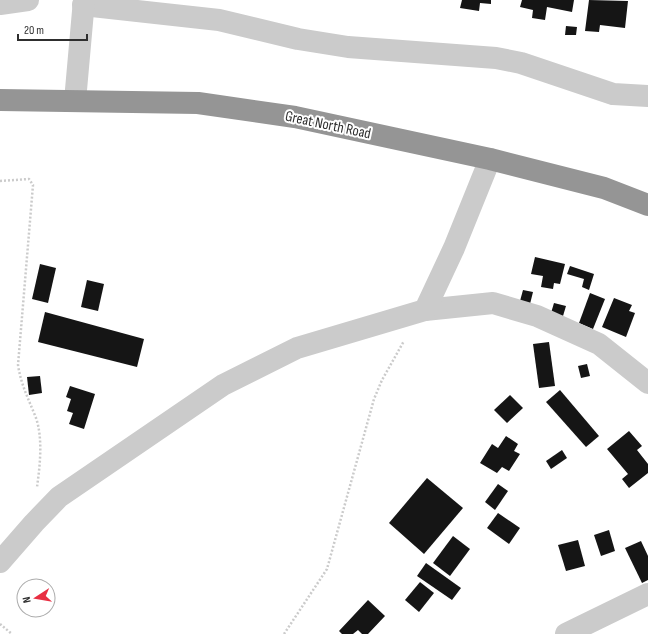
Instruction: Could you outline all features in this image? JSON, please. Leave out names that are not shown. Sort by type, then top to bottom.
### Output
[{"type":"highway","name":"Great North Road","points":[[0,100],[198,103],[295,117],[490,159],[604,188],[648,205]]},
{"type":"street","points":[[0,4],[28,0]]},
{"type":"street","points":[[75,101],[84,3],[219,20],[304,40],[348,47],[496,58],[521,63],[613,94],[648,96]]},
{"type":"street","points":[[422,311],[454,248],[490,159]]},
{"type":"street","points":[[0,562],[59,497],[223,385],[296,348],[422,311],[493,303],[537,316],[599,344],[648,383]]},
{"type":"street","points":[[566,634],[648,594]]},
{"type":"path","points":[[0,181],[29,179],[33,185],[18,365],[24,391],[36,420],[39,444],[40,463],[34,523]]},
{"type":"path","points":[[284,634],[327,569],[375,396],[422,311]]},
{"type":"path","points":[[0,624],[12,634]]},
{"type":"building","points":[[462,0],[491,0],[491,4],[480,3],[479,11],[460,8]]},
{"type":"building","points":[[522,0],[574,0],[572,12],[547,7],[545,20],[532,18],[533,10],[520,7]]},
{"type":"building","points":[[589,0],[628,1],[625,28],[600,25],[599,32],[585,31]]},
{"type":"building","points":[[566,26],[577,27],[576,35],[565,35]]},
{"type":"building","points":[[535,257],[565,264],[560,284],[554,283],[553,289],[541,287],[543,276],[531,274]]},
{"type":"building","points":[[40,264],[56,268],[48,303],[32,299]]},
{"type":"building","points":[[570,266],[594,274],[589,290],[582,287],[584,279],[567,274]]},
{"type":"building","points":[[87,280],[104,284],[98,311],[81,307]]},
{"type":"building","points":[[523,290],[533,292],[530,304],[520,301]]},
{"type":"building","points":[[590,293],[605,299],[593,329],[579,323]]},
{"type":"building","points":[[614,298],[632,305],[629,311],[635,313],[626,337],[602,327]]},
{"type":"building","points":[[554,303],[566,306],[563,316],[551,313]]},
{"type":"building","points":[[45,312],[144,339],[137,367],[38,342]]},
{"type":"building","points":[[549,342],[555,386],[539,388],[533,344]]},
{"type":"building","points":[[587,364],[590,376],[581,378],[578,366]]},
{"type":"building","points":[[40,376],[42,393],[29,395],[27,377]]},
{"type":"building","points":[[70,386],[95,394],[84,429],[69,424],[73,413],[67,411],[71,399],[66,397]]},
{"type":"building","points":[[560,390],[599,436],[586,447],[546,402]]},
{"type":"building","points":[[510,395],[523,408],[507,423],[494,410]]},
{"type":"building","points":[[629,431],[642,446],[637,450],[648,464],[648,473],[629,488],[622,479],[628,474],[607,449]]},
{"type":"building","points":[[506,436],[518,444],[514,451],[520,454],[509,471],[502,467],[497,473],[480,463],[492,444],[498,448]]},
{"type":"building","points":[[562,450],[567,458],[551,469],[546,461]]},
{"type":"building","points":[[427,478],[463,508],[424,554],[389,523]]},
{"type":"building","points":[[498,484],[508,491],[495,510],[485,502]]},
{"type":"building","points":[[498,513],[520,528],[509,544],[487,528]]},
{"type":"building","points":[[609,530],[615,551],[601,556],[594,535]]},
{"type":"building","points":[[453,536],[470,549],[450,576],[433,563]]},
{"type":"building","points":[[578,540],[585,566],[566,571],[558,545]]},
{"type":"building","points":[[641,541],[648,556],[648,580],[642,583],[625,548]]},
{"type":"building","points":[[426,563],[461,588],[452,600],[417,576]]},
{"type":"building","points":[[420,582],[434,593],[419,612],[405,600]]},
{"type":"building","points":[[368,600],[385,616],[368,634],[362,634],[358,630],[353,634],[342,634],[339,631]]}]
